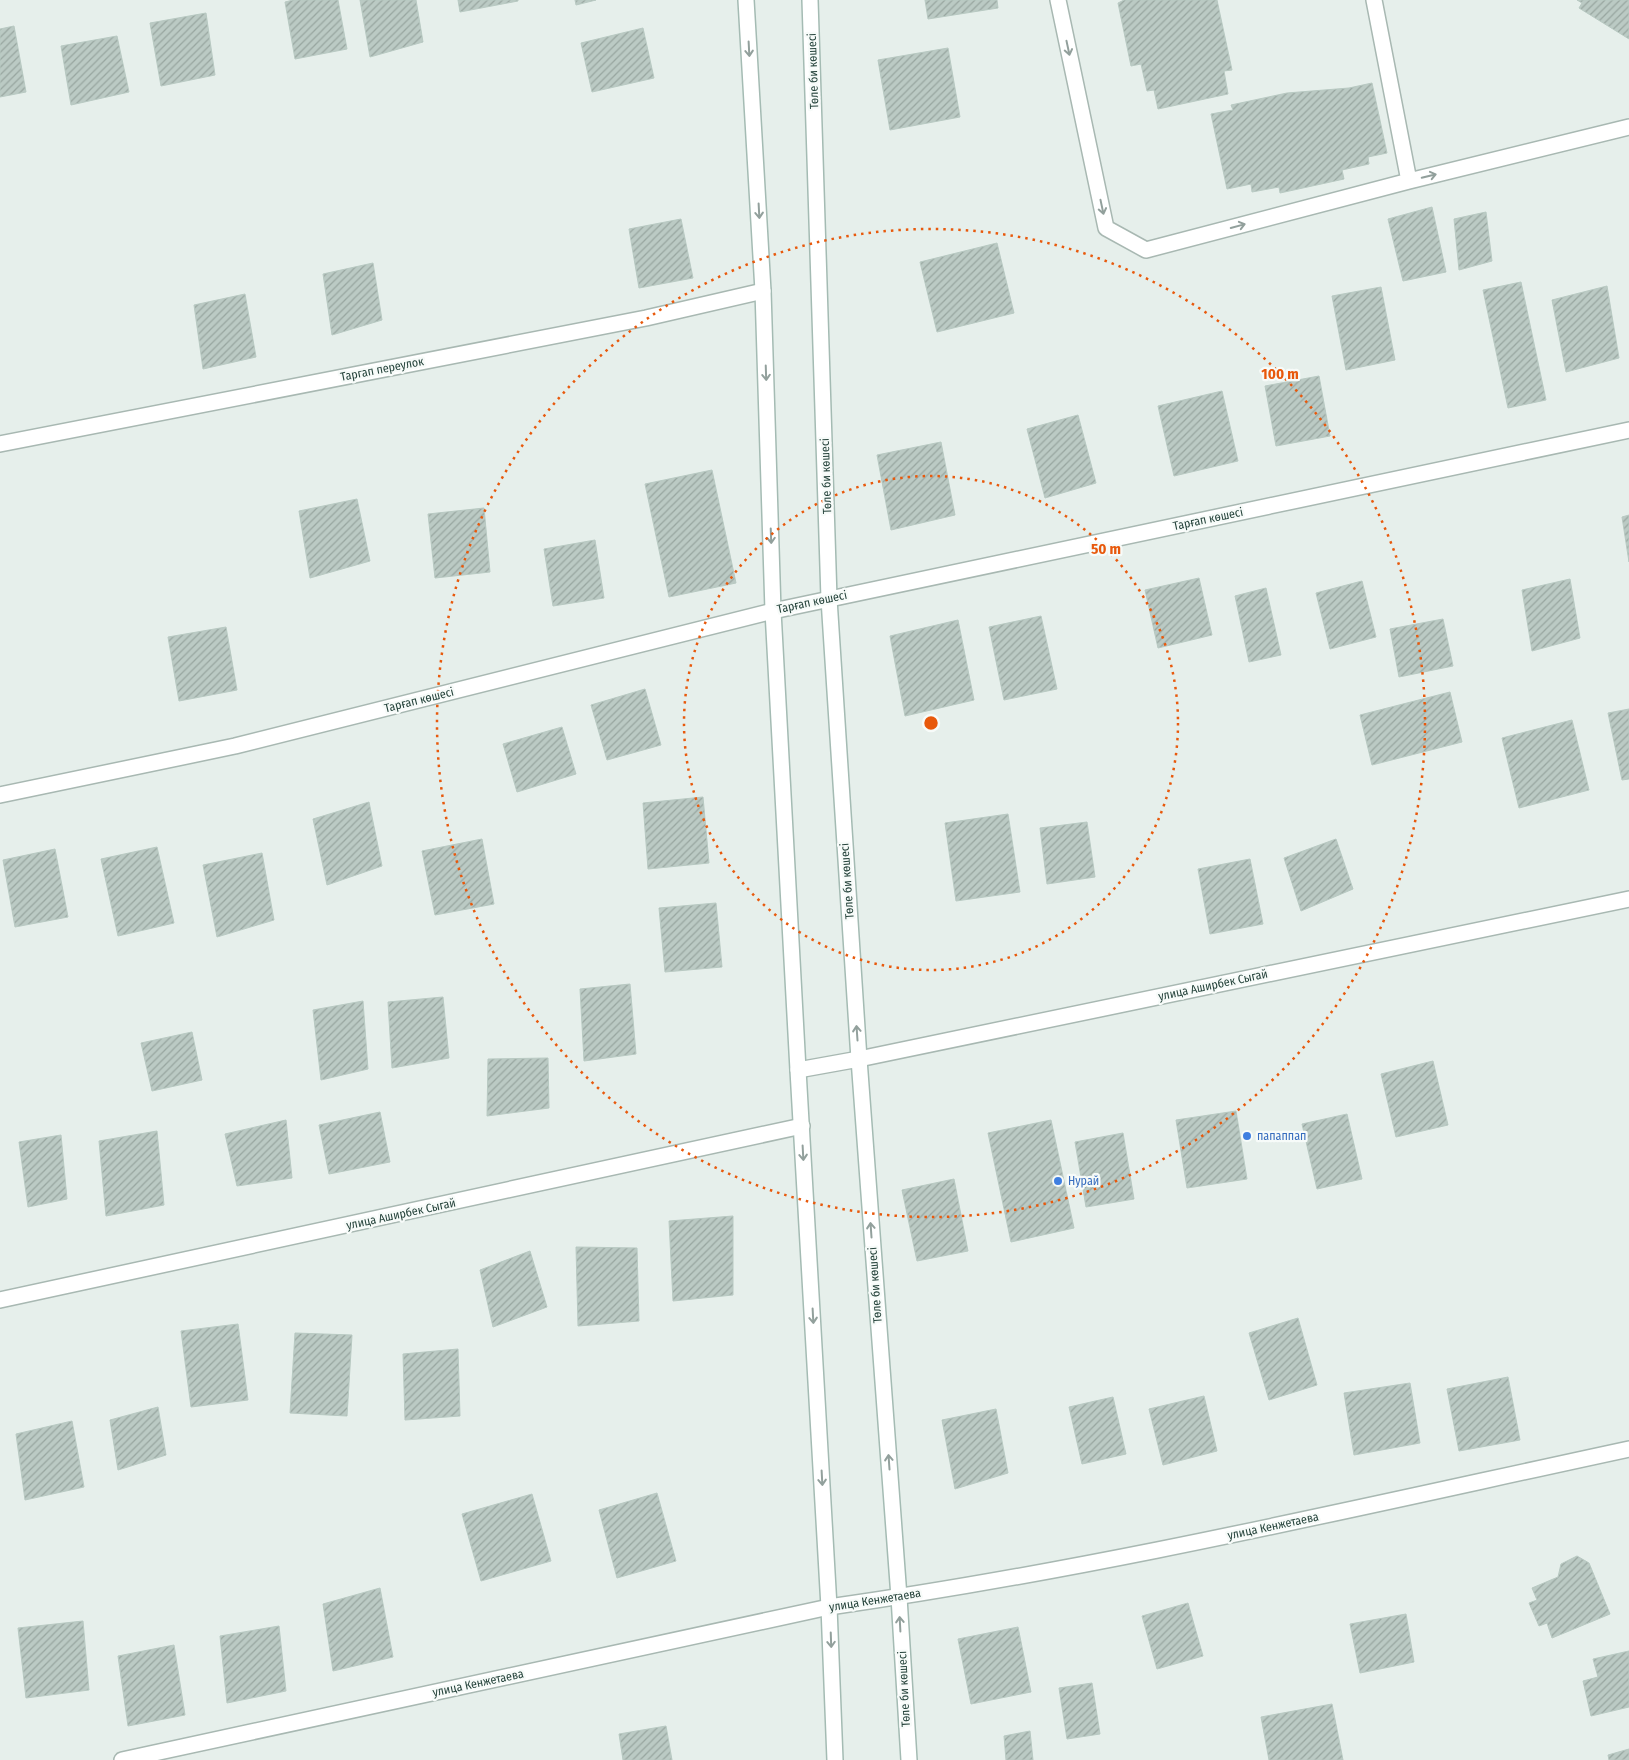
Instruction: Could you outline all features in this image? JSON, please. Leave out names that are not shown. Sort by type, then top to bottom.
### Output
[{"type":"street","points":[[746,0],[763,291],[773,611],[836,1760]]},
{"type":"street","name":"Төле би көшесі","points":[[810,0],[829,599],[858,1059],[899,1597],[908,1760]]},
{"type":"street","points":[[1058,0],[1106,228],[1146,250],[1410,181],[1629,127]]},
{"type":"street","points":[[1374,0],[1410,181]]},
{"type":"street","name":"Таргап переулок","points":[[0,444],[646,318],[763,291]]},
{"type":"street","name":"Тарғап көшесі","points":[[0,795],[235,746],[773,611],[1629,430]]},
{"type":"street","name":"улица Аширбек Сыгай","points":[[798,1070],[1629,899]]},
{"type":"street","name":"улица Аширбек Сыгай","points":[[0,1300],[802,1126]]},
{"type":"street","name":"улица Кенжетаева","points":[[122,1760],[829,1607],[899,1597],[1174,1547],[1629,1449]]},
{"type":"building","points":[[293,0],[338,0],[347,49],[295,59],[285,2]]},
{"type":"building","points":[[360,0],[416,0],[423,42],[370,57]]},
{"type":"building","points":[[458,0],[518,0],[518,1],[460,12]]},
{"type":"building","points":[[575,0],[596,0],[576,5]]},
{"type":"building","points":[[925,0],[997,0],[998,8],[928,19]]},
{"type":"building","points":[[1124,0],[1217,0],[1232,70],[1224,71],[1228,94],[1158,109],[1154,90],[1147,91],[1141,64],[1131,66],[1118,3]]},
{"type":"building","points":[[1577,0],[1629,0],[1629,39],[1579,8],[1582,3]]},
{"type":"building","points":[[206,13],[215,75],[161,86],[150,23]]},
{"type":"building","points":[[14,26],[26,92],[0,97],[0,29]]},
{"type":"building","points":[[643,28],[654,78],[592,92],[581,43]]},
{"type":"building","points":[[117,36],[129,92],[71,105],[61,46]]},
{"type":"building","points":[[948,48],[960,117],[890,130],[878,60]]},
{"type":"building","points":[[1372,83],[1387,153],[1368,157],[1369,164],[1342,170],[1344,179],[1280,193],[1279,187],[1252,192],[1251,184],[1227,189],[1211,114],[1233,110],[1231,105],[1287,93],[1349,88]]},
{"type":"building","points":[[1432,207],[1446,272],[1403,281],[1388,219]]},
{"type":"building","points":[[1486,212],[1492,261],[1459,270],[1454,219]]},
{"type":"building","points":[[681,219],[693,278],[639,288],[629,229]]},
{"type":"building","points":[[997,243],[1014,313],[937,332],[920,262]]},
{"type":"building","points":[[373,263],[382,320],[332,335],[323,274]]},
{"type":"building","points":[[1521,282],[1546,400],[1508,408],[1483,290]]},
{"type":"building","points":[[1607,286],[1619,358],[1566,372],[1552,300]]},
{"type":"building","points":[[1381,287],[1395,360],[1346,370],[1332,296]]},
{"type":"building","points":[[245,294],[256,357],[203,369],[194,305]]},
{"type":"building","points":[[1319,376],[1330,436],[1276,446],[1265,386]]},
{"type":"building","points":[[1222,391],[1238,461],[1174,476],[1158,406]]},
{"type":"building","points":[[1078,415],[1096,483],[1045,498],[1027,429]]},
{"type":"building","points":[[941,442],[955,515],[891,530],[877,455]]},
{"type":"building","points":[[712,470],[736,583],[669,597],[645,484]]},
{"type":"building","points":[[357,499],[370,561],[310,578],[299,511]]},
{"type":"building","points":[[484,508],[490,572],[435,578],[428,514]]},
{"type":"building","points":[[1629,515],[1629,562],[1622,517]]},
{"type":"building","points":[[595,540],[604,598],[553,606],[544,549]]},
{"type":"building","points":[[1199,578],[1212,635],[1158,648],[1145,590]]},
{"type":"building","points":[[1570,579],[1580,638],[1532,651],[1522,590]]},
{"type":"building","points":[[1362,581],[1376,637],[1330,649],[1316,593]]},
{"type":"building","points":[[1266,588],[1281,655],[1249,662],[1235,596]]},
{"type":"building","points":[[1041,616],[1057,689],[1004,700],[989,627]]},
{"type":"building","points":[[1443,619],[1453,666],[1399,677],[1390,629]]},
{"type":"building","points":[[958,620],[974,700],[905,716],[890,636]]},
{"type":"building","points":[[226,627],[237,690],[179,701],[168,637]]},
{"type":"building","points":[[645,689],[661,745],[607,760],[591,705]]},
{"type":"building","points":[[1450,692],[1462,742],[1372,765],[1360,715]]},
{"type":"building","points":[[1629,709],[1629,779],[1622,780],[1608,713]]},
{"type":"building","points":[[1572,720],[1589,790],[1519,808],[1502,738]]},
{"type":"building","points":[[562,727],[576,774],[517,792],[503,744]]},
{"type":"building","points":[[703,797],[709,863],[648,869],[643,803]]},
{"type":"building","points":[[369,802],[382,866],[327,885],[313,819]]},
{"type":"building","points":[[1008,814],[1020,892],[956,901],[945,823]]},
{"type":"building","points":[[1087,822],[1095,877],[1047,884],[1040,828]]},
{"type":"building","points":[[482,839],[494,904],[435,915],[422,851]]},
{"type":"building","points":[[1336,839],[1353,889],[1301,911],[1284,858]]},
{"type":"building","points":[[157,847],[174,923],[118,936],[101,859]]},
{"type":"building","points":[[55,849],[68,917],[15,927],[3,860]]},
{"type":"building","points":[[262,853],[274,920],[217,937],[203,865]]},
{"type":"building","points":[[1250,859],[1263,924],[1210,934],[1198,869]]},
{"type":"building","points":[[716,903],[722,967],[665,972],[659,908]]},
{"type":"building","points":[[630,984],[636,1054],[584,1061],[580,989]]},
{"type":"building","points":[[443,997],[449,1058],[392,1068],[388,1002]]},
{"type":"building","points":[[363,1001],[368,1069],[321,1080],[313,1010]]},
{"type":"building","points":[[192,1032],[202,1080],[152,1091],[141,1043]]},
{"type":"building","points":[[548,1058],[549,1108],[487,1116],[488,1059]]},
{"type":"building","points":[[1433,1061],[1448,1125],[1396,1137],[1381,1074]]},
{"type":"building","points":[[1236,1111],[1247,1179],[1187,1188],[1176,1120]]},
{"type":"building","points":[[380,1112],[390,1162],[329,1174],[319,1125]]},
{"type":"building","points":[[1347,1114],[1362,1179],[1317,1189],[1302,1124]]},
{"type":"building","points":[[286,1120],[292,1178],[237,1186],[225,1134]]},
{"type":"building","points":[[1051,1120],[1074,1228],[1011,1242],[988,1133]]},
{"type":"building","points":[[157,1131],[164,1205],[106,1216],[99,1141]]},
{"type":"building","points":[[1123,1133],[1134,1199],[1086,1207],[1075,1142]]},
{"type":"building","points":[[61,1135],[67,1199],[28,1207],[19,1142]]},
{"type":"building","points":[[954,1179],[968,1251],[917,1261],[902,1190]]},
{"type":"building","points":[[733,1216],[733,1295],[673,1301],[669,1221]]},
{"type":"building","points":[[576,1247],[637,1248],[639,1321],[578,1326]]},
{"type":"building","points":[[530,1251],[547,1307],[493,1327],[480,1270]]},
{"type":"building","points":[[1298,1318],[1317,1385],[1269,1400],[1249,1333]]},
{"type":"building","points":[[238,1324],[248,1400],[191,1407],[181,1331]]},
{"type":"building","points":[[295,1333],[352,1335],[347,1416],[290,1413]]},
{"type":"building","points":[[458,1349],[460,1416],[405,1420],[403,1354]]},
{"type":"building","points":[[1508,1377],[1520,1440],[1459,1451],[1447,1389]]},
{"type":"building","points":[[1410,1383],[1420,1443],[1354,1455],[1344,1393]]},
{"type":"building","points":[[1204,1396],[1217,1451],[1163,1465],[1149,1409]]},
{"type":"building","points":[[1113,1397],[1126,1454],[1082,1464],[1069,1407]]},
{"type":"building","points":[[158,1407],[166,1455],[118,1470],[110,1420]]},
{"type":"building","points":[[996,1409],[1008,1473],[955,1489],[942,1420]]},
{"type":"building","points":[[72,1421],[84,1487],[25,1500],[16,1434]]},
{"type":"building","points":[[657,1493],[676,1561],[617,1578],[599,1510]]},
{"type":"building","points":[[532,1494],[551,1561],[481,1581],[462,1514]]},
{"type":"building","points":[[1577,1556],[1589,1563],[1610,1614],[1552,1638],[1547,1623],[1539,1626],[1529,1603],[1537,1600],[1532,1588],[1558,1577],[1561,1564]]},
{"type":"building","points":[[380,1588],[393,1657],[333,1671],[323,1604]]},
{"type":"building","points":[[1188,1603],[1203,1656],[1157,1669],[1142,1616]]},
{"type":"building","points":[[1406,1614],[1414,1662],[1360,1673],[1350,1624]]},
{"type":"building","points":[[83,1621],[89,1690],[26,1698],[18,1628]]},
{"type":"building","points":[[279,1626],[286,1691],[227,1703],[220,1636]]},
{"type":"building","points":[[1018,1627],[1031,1692],[971,1704],[958,1639]]},
{"type":"building","points":[[174,1645],[185,1715],[128,1726],[118,1656]]},
{"type":"building","points":[[1629,1651],[1629,1707],[1591,1716],[1583,1681],[1598,1677],[1593,1659]]},
{"type":"building","points":[[1092,1683],[1100,1734],[1067,1739],[1059,1688]]},
{"type":"building","points":[[1332,1704],[1343,1760],[1269,1760],[1261,1717]]},
{"type":"building","points":[[666,1726],[672,1760],[623,1760],[619,1734]]},
{"type":"building","points":[[1030,1731],[1033,1760],[1006,1760],[1004,1736]]},
{"type":"building","points":[[1629,1749],[1629,1760],[1609,1760],[1608,1755]]},
{"type":"place","name":"папаппап","points":[[1247,1136]]},
{"type":"place","name":"Нурай","points":[[1058,1181]]}]
